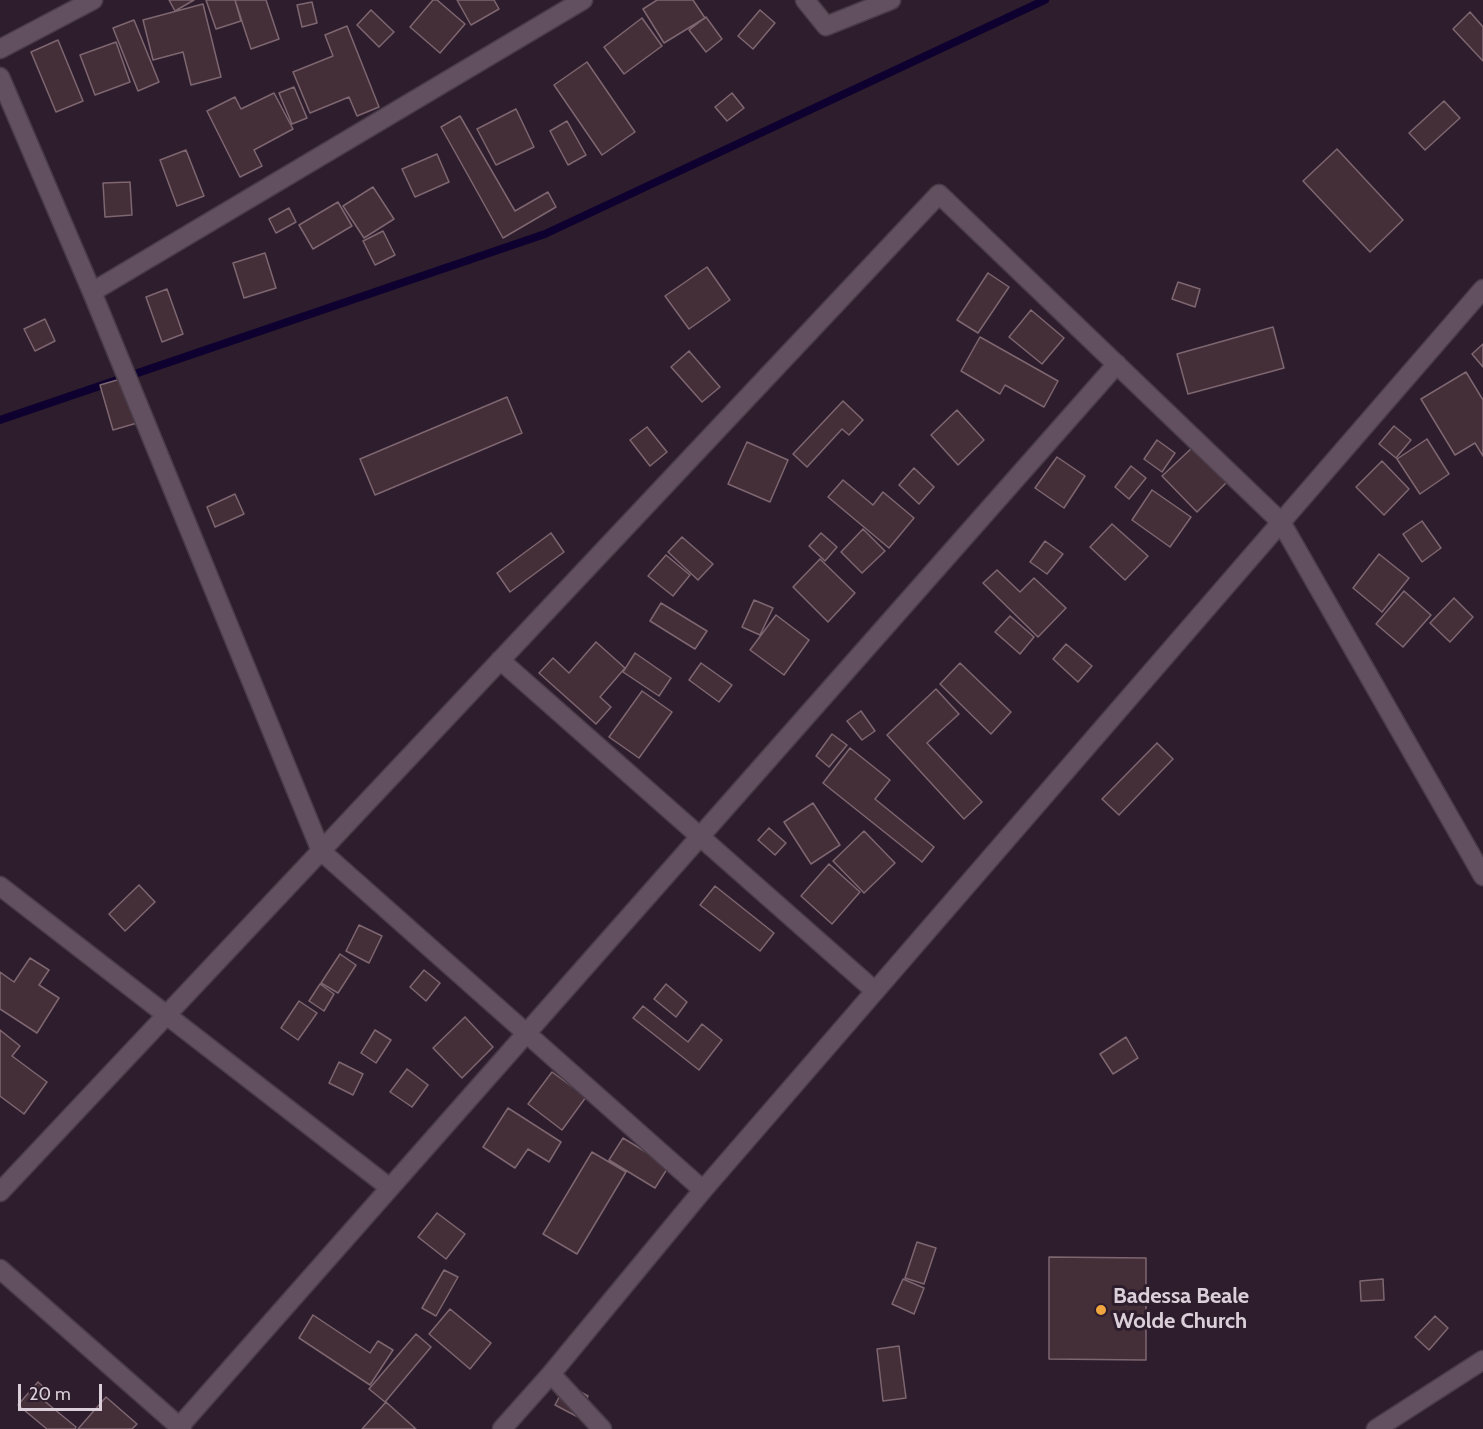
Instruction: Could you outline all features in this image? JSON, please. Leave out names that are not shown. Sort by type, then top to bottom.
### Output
[{"type":"street","points":[[0,49],[93,0]]},
{"type":"street","points":[[92,292],[583,0]]},
{"type":"street","points":[[805,0],[826,26],[891,0]]},
{"type":"street","points":[[0,77],[92,292],[321,851],[703,1190]]},
{"type":"street","points":[[0,1192],[939,194],[1281,522],[1483,876]]},
{"type":"street","points":[[502,1429],[551,1374],[703,1190],[1483,289]]},
{"type":"street","points":[[0,1269],[181,1428],[1117,364]]},
{"type":"street","points":[[500,660],[875,991]]},
{"type":"street","points":[[0,886],[390,1188]]},
{"type":"street","points":[[1376,1429],[1483,1360]]},
{"type":"street","points":[[551,1374],[602,1429]]},
{"type":"building","points":[[169,0],[194,0],[175,11]]},
{"type":"building","points":[[206,0],[235,0],[241,21],[216,29]]},
{"type":"building","points":[[235,0],[266,0],[279,39],[251,49]]},
{"type":"building","points":[[433,0],[437,0],[465,24],[440,53],[410,27]]},
{"type":"building","points":[[457,0],[494,0],[499,9],[471,25]]},
{"type":"building","points":[[657,0],[693,0],[705,18],[664,43],[643,9]]},
{"type":"building","points":[[312,2],[317,23],[302,27],[297,5]]},
{"type":"building","points":[[203,4],[221,77],[191,85],[183,52],[153,60],[143,20]]},
{"type":"building","points":[[371,10],[394,32],[379,47],[357,25]]},
{"type":"building","points":[[760,10],[775,23],[753,49],[738,36]]},
{"type":"building","points":[[1470,12],[1483,27],[1483,61],[1453,29]]},
{"type":"building","points":[[706,17],[722,39],[706,52],[689,30]]},
{"type":"building","points":[[642,18],[662,46],[624,74],[604,47]]},
{"type":"building","points":[[134,20],[159,82],[138,91],[113,28]]},
{"type":"building","points":[[347,26],[379,107],[357,116],[349,97],[310,113],[293,72],[333,56],[325,35]]},
{"type":"building","points":[[58,40],[83,101],[56,112],[31,52]]},
{"type":"building","points":[[116,42],[130,82],[95,95],[80,55]]},
{"type":"building","points":[[587,62],[635,132],[602,155],[554,85]]},
{"type":"building","points":[[294,87],[307,118],[292,124],[279,93]]},
{"type":"building","points":[[274,93],[293,129],[254,150],[262,166],[240,177],[207,111],[235,97],[241,109]]},
{"type":"building","points":[[732,93],[744,108],[727,121],[715,107]]},
{"type":"building","points":[[1444,101],[1460,118],[1425,150],[1409,133]]},
{"type":"building","points":[[516,109],[534,147],[496,165],[477,129]]},
{"type":"building","points":[[460,116],[515,211],[548,192],[556,207],[503,238],[441,127]]},
{"type":"building","points":[[567,121],[586,155],[568,165],[550,131]]},
{"type":"building","points":[[1337,149],[1403,220],[1370,252],[1303,181]]},
{"type":"building","points":[[186,150],[204,196],[177,206],[160,160]]},
{"type":"building","points":[[437,154],[449,182],[415,197],[402,169]]},
{"type":"building","points":[[130,182],[132,215],[105,217],[103,183]]},
{"type":"building","points":[[373,187],[394,219],[364,238],[343,206]]},
{"type":"building","points":[[338,202],[352,226],[313,249],[299,225]]},
{"type":"building","points":[[289,208],[296,222],[276,233],[269,219]]},
{"type":"building","points":[[383,231],[395,255],[375,265],[363,241]]},
{"type":"building","points":[[265,253],[276,288],[244,298],[233,263]]},
{"type":"building","points":[[707,267],[730,300],[689,329],[665,296]]},
{"type":"building","points":[[988,273],[1009,287],[978,333],[957,320]]},
{"type":"building","points":[[1178,282],[1200,289],[1195,307],[1172,299]]},
{"type":"building","points":[[167,289],[183,334],[162,342],[146,297]]},
{"type":"building","points":[[1031,310],[1064,338],[1042,364],[1009,337]]},
{"type":"building","points":[[45,319],[55,341],[35,351],[24,329]]},
{"type":"building","points":[[1273,327],[1284,368],[1188,394],[1177,354]]},
{"type":"building","points":[[980,337],[1058,381],[1044,407],[1005,385],[1000,394],[961,371]]},
{"type":"building","points":[[1483,344],[1483,367],[1472,354]]},
{"type":"building","points":[[689,351],[720,387],[702,402],[671,367]]},
{"type":"building","points":[[1466,372],[1483,400],[1483,456],[1475,443],[1455,455],[1421,399]]},
{"type":"building","points":[[124,378],[137,423],[113,430],[100,385]]},
{"type":"building","points":[[507,397],[522,433],[375,495],[360,459]]},
{"type":"building","points":[[843,401],[863,420],[849,435],[842,429],[807,467],[793,454]]},
{"type":"building","points":[[957,410],[984,440],[958,465],[931,435]]},
{"type":"building","points":[[1394,426],[1411,440],[1396,458],[1379,444]]},
{"type":"building","points":[[647,427],[667,452],[650,466],[630,440]]},
{"type":"building","points":[[1427,439],[1449,474],[1420,494],[1397,459]]},
{"type":"building","points":[[1157,440],[1175,453],[1162,472],[1144,459]]},
{"type":"building","points":[[747,442],[788,460],[770,502],[728,484]]},
{"type":"building","points":[[1194,446],[1228,481],[1197,512],[1162,476]]},
{"type":"building","points":[[1057,457],[1085,476],[1064,508],[1035,488]]},
{"type":"building","points":[[1382,461],[1409,489],[1384,515],[1356,487]]},
{"type":"building","points":[[1131,466],[1146,478],[1129,499],[1115,487]]},
{"type":"building","points":[[914,468],[934,487],[919,504],[899,485]]},
{"type":"building","points":[[843,480],[873,505],[883,492],[914,518],[889,548],[828,497]]},
{"type":"building","points":[[1152,490],[1191,517],[1170,547],[1132,520]]},
{"type":"building","points":[[235,494],[244,514],[215,527],[207,507]]},
{"type":"building","points":[[1422,521],[1441,548],[1422,562],[1403,534]]},
{"type":"building","points":[[1112,524],[1148,556],[1125,580],[1090,547]]},
{"type":"building","points":[[863,529],[885,551],[862,573],[841,552]]},
{"type":"building","points":[[551,533],[564,552],[510,592],[497,573]]},
{"type":"building","points":[[821,533],[837,547],[825,561],[809,546]]},
{"type":"building","points":[[682,537],[713,564],[698,580],[668,552]]},
{"type":"building","points":[[1045,541],[1063,554],[1047,574],[1030,562]]},
{"type":"building","points":[[1379,554],[1409,578],[1382,612],[1353,588]]},
{"type":"building","points":[[666,555],[690,575],[673,596],[648,576]]},
{"type":"building","points":[[820,559],[855,593],[828,622],[793,587]]},
{"type":"building","points":[[997,570],[1020,592],[1034,578],[1066,608],[1038,637],[983,583]]},
{"type":"building","points":[[1404,591],[1431,615],[1403,647],[1376,624]]},
{"type":"building","points":[[1454,598],[1473,617],[1450,642],[1430,623]]},
{"type":"building","points":[[754,600],[773,608],[760,635],[742,627]]},
{"type":"building","points":[[661,603],[707,631],[695,649],[650,621]]},
{"type":"building","points":[[776,615],[809,640],[784,675],[750,650]]},
{"type":"building","points":[[1010,616],[1034,637],[1020,654],[995,632]]},
{"type":"building","points":[[596,642],[625,668],[600,697],[611,707],[596,724],[539,673],[553,658],[569,673]]},
{"type":"building","points":[[1066,644],[1092,666],[1078,682],[1053,659]]},
{"type":"building","points":[[635,653],[671,678],[659,696],[623,672]]},
{"type":"building","points":[[701,663],[732,685],[719,702],[689,680]]},
{"type":"building","points":[[960,663],[1011,712],[991,734],[940,684]]},
{"type":"building","points":[[936,689],[959,714],[927,743],[982,802],[964,819],[887,735]]},
{"type":"building","points":[[642,691],[672,712],[639,758],[609,737]]},
{"type":"building","points":[[861,711],[875,731],[862,740],[847,721]]},
{"type":"building","points":[[832,734],[847,745],[829,767],[816,756]]},
{"type":"building","points":[[1157,743],[1173,759],[1119,815],[1102,799]]},
{"type":"building","points":[[850,748],[890,780],[875,799],[934,847],[922,862],[823,783]]},
{"type":"building","points":[[813,803],[840,845],[811,864],[784,822]]},
{"type":"building","points":[[769,828],[786,843],[775,855],[758,840]]},
{"type":"building","points":[[864,831],[895,863],[864,893],[833,861]]},
{"type":"building","points":[[829,864],[860,892],[832,924],[801,896]]},
{"type":"building","points":[[139,885],[155,902],[125,931],[109,914]]},
{"type":"building","points":[[715,886],[774,933],[760,951],[700,905]]},
{"type":"building","points":[[359,925],[382,936],[369,963],[346,951]]},
{"type":"building","points":[[340,954],[356,965],[338,993],[321,983]]},
{"type":"building","points":[[30,958],[49,970],[39,985],[59,998],[37,1033],[0,1009],[0,972],[14,982]]},
{"type":"building","points":[[424,970],[440,983],[426,1001],[410,987]]},
{"type":"building","points":[[320,984],[334,994],[324,1011],[309,1001]]},
{"type":"building","points":[[666,984],[687,1002],[676,1017],[654,999]]},
{"type":"building","points":[[299,1001],[317,1013],[298,1040],[281,1028]]},
{"type":"building","points":[[643,1006],[688,1042],[702,1024],[722,1040],[699,1070],[633,1018]]},
{"type":"building","points":[[465,1017],[493,1047],[462,1078],[433,1048]]},
{"type":"building","points":[[0,1030],[20,1046],[12,1056],[47,1082],[24,1114],[0,1096]]},
{"type":"building","points":[[375,1030],[391,1040],[376,1063],[361,1053]]},
{"type":"building","points":[[1126,1037],[1138,1058],[1113,1074],[1100,1054]]},
{"type":"building","points":[[339,1062],[363,1074],[353,1095],[329,1083]]},
{"type":"building","points":[[407,1069],[428,1085],[412,1107],[390,1092]]},
{"type":"building","points":[[552,1072],[586,1097],[562,1130],[528,1104]]},
{"type":"building","points":[[508,1108],[561,1142],[549,1162],[528,1149],[515,1168],[483,1147]]},
{"type":"building","points":[[623,1138],[669,1166],[655,1188],[609,1160]]},
{"type":"building","points":[[592,1152],[626,1172],[577,1254],[543,1234]]},
{"type":"building","points":[[437,1213],[465,1234],[446,1259],[418,1237]]},
{"type":"building","points":[[917,1242],[936,1248],[924,1284],[905,1278]]},
{"type":"building","points":[[1049,1257],[1146,1258],[1146,1360],[1049,1359]]},
{"type":"building","points":[[444,1270],[458,1277],[436,1316],[422,1308]]},
{"type":"building","points":[[903,1279],[924,1288],[914,1314],[892,1304]]},
{"type":"building","points":[[1383,1279],[1384,1300],[1361,1301],[1360,1281]]},
{"type":"building","points":[[450,1309],[491,1343],[470,1369],[429,1334]]},
{"type":"building","points":[[313,1315],[370,1353],[378,1341],[393,1350],[370,1385],[299,1338]]},
{"type":"building","points":[[1435,1316],[1448,1328],[1429,1350],[1415,1337]]},
{"type":"building","points":[[416,1334],[431,1347],[385,1402],[369,1389]]},
{"type":"building","points":[[899,1346],[906,1398],[883,1401],[877,1349]]},
{"type":"building","points":[[38,1382],[48,1391],[42,1399],[76,1427],[75,1429],[47,1429],[18,1405]]},
{"type":"building","points":[[566,1384],[588,1396],[578,1417],[555,1405]]},
{"type":"building","points":[[106,1397],[137,1424],[132,1429],[78,1429]]},
{"type":"building","points":[[386,1402],[416,1429],[362,1429]]},
{"type":"waterway","points":[[0,420],[545,234],[1045,0]]},
{"type":"place","name":"Badessa Beale Wolde Church","points":[[1101,1310]]}]
